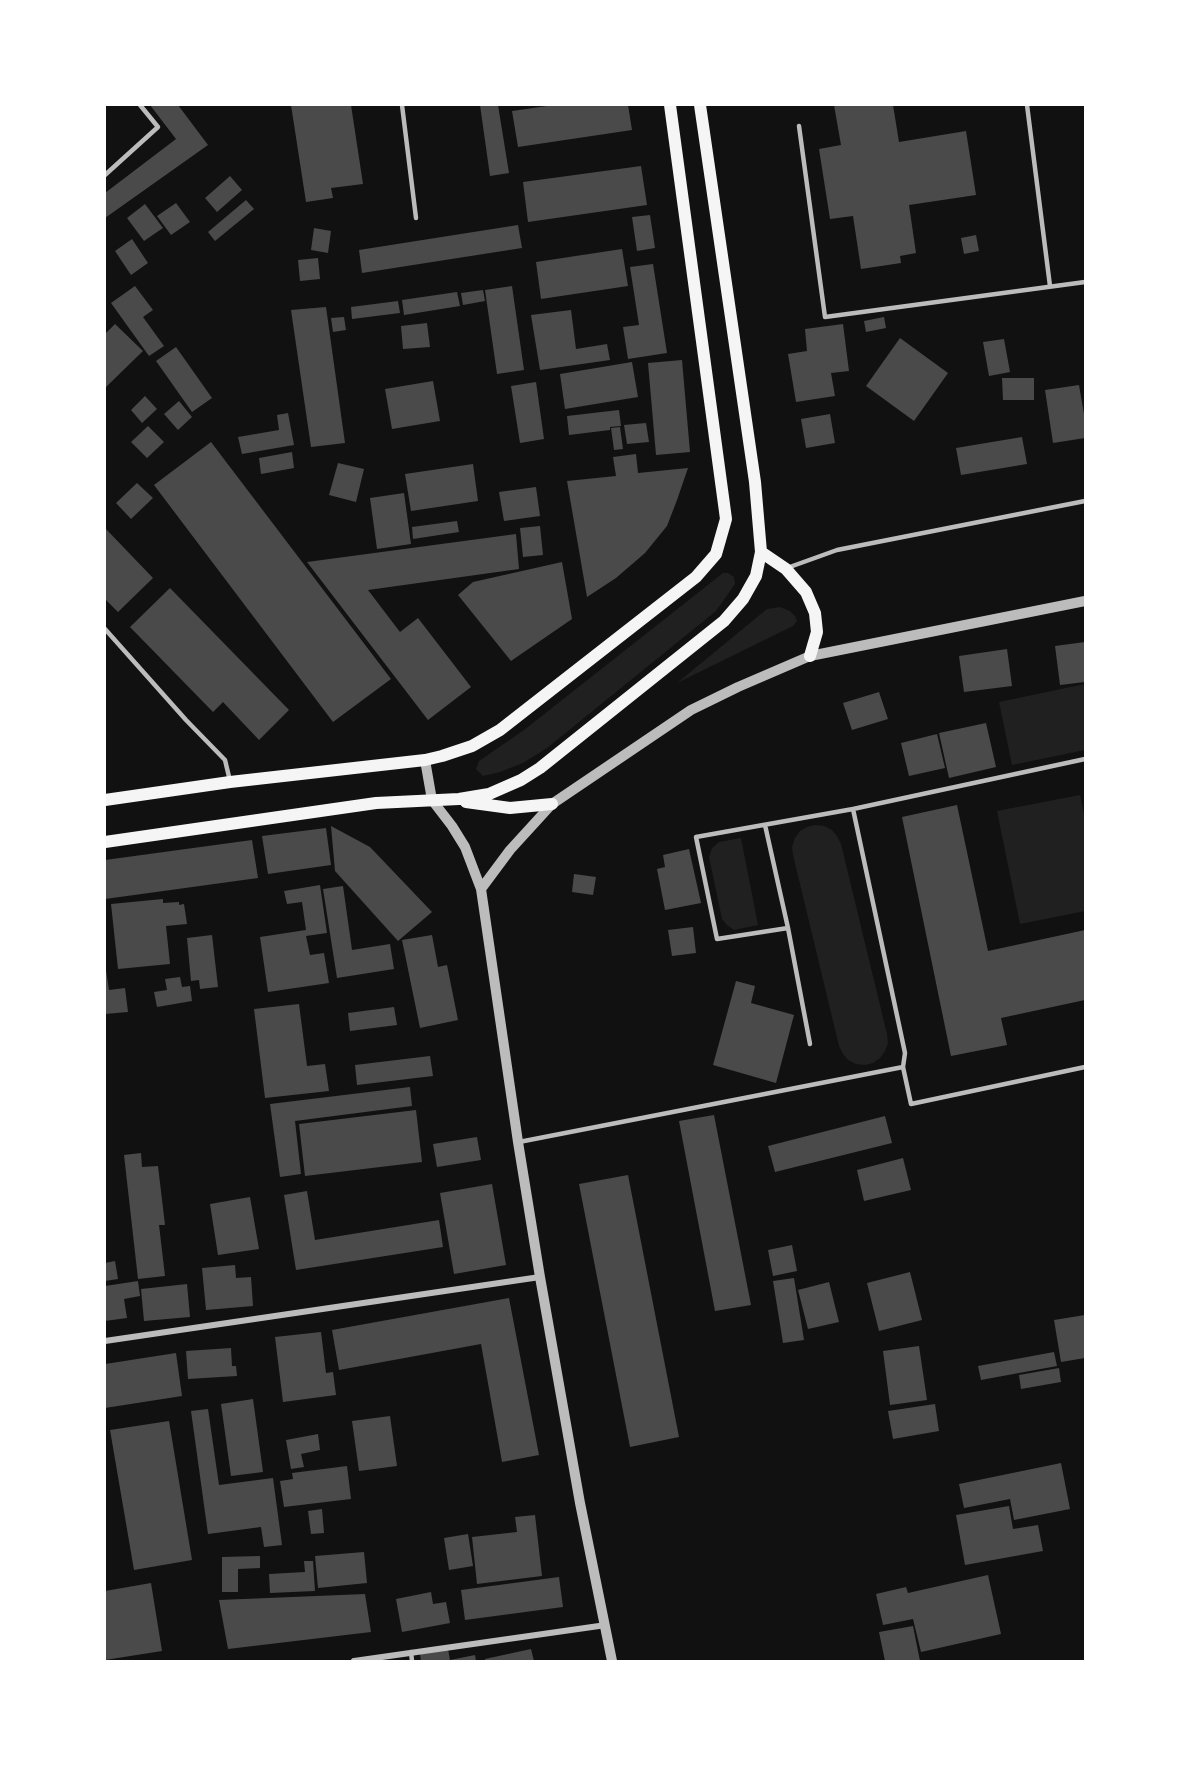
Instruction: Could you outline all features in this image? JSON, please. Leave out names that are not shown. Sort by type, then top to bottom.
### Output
[{"type":"main road","points":[[105,800],[230,782],[425,760],[472,746],[500,730],[696,578],[716,554],[726,519],[670,105]]},
{"type":"main road","points":[[453,800],[489,794],[521,780],[540,768],[724,621],[744,598],[756,576],[761,552],[755,482],[700,105]]},
{"type":"main road","points":[[761,552],[786,569],[806,592],[815,613],[817,632],[810,656]]},
{"type":"main road","points":[[105,842],[376,803],[453,800],[510,808],[552,804]]},
{"type":"street","points":[[482,889],[510,850],[552,804],[691,710],[738,687],[810,656],[1085,601]]},
{"type":"street","points":[[425,760],[432,800],[465,847],[482,889],[540,1277],[580,1503],[612,1661]]},
{"type":"street","points":[[105,1341],[540,1277]]},
{"type":"street","points":[[354,1661],[606,1625]]},
{"type":"lane","points":[[105,175],[158,127],[140,105]]},
{"type":"lane","points":[[402,105],[416,218]]},
{"type":"lane","points":[[1027,105],[1050,286]]},
{"type":"lane","points":[[799,126],[825,317],[1085,282]]},
{"type":"lane","points":[[786,569],[837,550],[1085,501]]},
{"type":"lane","points":[[105,629],[225,760],[230,782]]},
{"type":"lane","points":[[788,928],[717,939],[696,837],[853,809],[1085,759]]},
{"type":"lane","points":[[853,809],[905,1053],[903,1067],[912,1104],[1085,1067]]},
{"type":"lane","points":[[765,825],[810,1044]]},
{"type":"lane","points":[[518,1142],[903,1067]]},
{"type":"lane","points":[[411,1652],[412,1661]]},
{"type":"shaded area","points":[[723,573],[734,577],[735,584],[716,611],[547,748],[523,763],[500,772],[483,776],[476,769],[479,761],[524,730]]},
{"type":"shaded area","points":[[780,607],[795,616],[797,621],[793,626],[677,683],[767,609]]},
{"type":"shaded area","points":[[1085,684],[1085,750],[1012,765],[999,702]]},
{"type":"shaded area","points":[[1080,795],[1085,819],[1085,911],[1020,924],[997,811]]},
{"type":"shaded area","points":[[815,825],[832,830],[841,844],[887,1034],[888,1043],[885,1051],[873,1063],[865,1065],[848,1060],[839,1046],[793,855],[792,847],[800,831]]},
{"type":"shaded area","points":[[741,838],[758,925],[734,930],[722,919],[709,857],[712,848],[719,842]]},
{"type":"building","points":[[150,105],[178,105],[208,145],[105,218],[105,193],[176,139]]},
{"type":"building","points":[[291,105],[351,105],[363,184],[331,188],[333,198],[306,202]]},
{"type":"building","points":[[480,105],[498,105],[509,173],[490,176]]},
{"type":"building","points":[[554,105],[628,105],[632,130],[518,147],[512,111]]},
{"type":"building","points":[[834,105],[893,105],[899,142],[966,131],[976,195],[909,205],[916,253],[900,256],[901,263],[861,269],[853,216],[830,219],[819,149],[841,145]]},
{"type":"building","points":[[641,166],[647,205],[528,222],[523,182]]},
{"type":"building","points":[[230,176],[242,190],[217,212],[205,198]]},
{"type":"building","points":[[246,200],[254,209],[215,241],[208,232]]},
{"type":"building","points":[[176,203],[190,222],[171,235],[157,216]]},
{"type":"building","points":[[145,204],[163,228],[144,241],[127,218]]},
{"type":"building","points":[[650,215],[655,248],[637,251],[632,217]]},
{"type":"building","points":[[518,225],[522,248],[362,273],[359,250]]},
{"type":"building","points":[[314,228],[331,231],[328,253],[311,250]]},
{"type":"building","points":[[976,235],[979,251],[964,254],[961,238]]},
{"type":"building","points":[[132,239],[148,263],[131,275],[115,251]]},
{"type":"building","points":[[622,249],[628,286],[541,299],[536,262]]},
{"type":"building","points":[[318,258],[320,279],[300,281],[298,260]]},
{"type":"building","points":[[653,264],[667,353],[628,359],[623,327],[639,325],[630,267]]},
{"type":"building","points":[[135,286],[153,310],[143,317],[164,346],[149,356],[111,303]]},
{"type":"building","points":[[512,286],[524,370],[497,374],[485,290]]},
{"type":"building","points":[[483,290],[485,301],[463,305],[461,293]]},
{"type":"building","points":[[457,292],[460,306],[404,315],[402,300]]},
{"type":"building","points":[[398,301],[400,313],[352,319],[351,307]]},
{"type":"building","points":[[326,307],[345,443],[311,447],[291,310]]},
{"type":"building","points":[[571,310],[576,349],[607,344],[610,360],[540,370],[531,315]]},
{"type":"building","points":[[344,317],[346,330],[333,332],[331,318]]},
{"type":"building","points":[[884,317],[886,328],[866,332],[864,321]]},
{"type":"building","points":[[427,323],[430,347],[403,349],[401,326]]},
{"type":"building","points":[[115,324],[143,351],[105,388],[105,334]]},
{"type":"building","points":[[843,324],[849,371],[831,373],[835,396],[796,402],[788,354],[807,351],[805,329]]},
{"type":"building","points":[[900,338],[948,373],[914,421],[866,386]]},
{"type":"building","points":[[1004,339],[1010,372],[989,376],[983,342]]},
{"type":"building","points":[[176,347],[212,398],[192,412],[156,361]]},
{"type":"building","points":[[682,360],[690,452],[656,455],[648,363]]},
{"type":"building","points":[[632,362],[638,397],[565,409],[560,374]]},
{"type":"building","points":[[1002,378],[1034,378],[1034,400],[1003,400]]},
{"type":"building","points":[[433,381],[440,421],[392,429],[385,389]]},
{"type":"building","points":[[536,382],[544,439],[520,443],[511,386]]},
{"type":"building","points":[[1079,385],[1085,420],[1085,438],[1053,443],[1045,390]]},
{"type":"building","points":[[145,396],[157,409],[142,423],[131,410]]},
{"type":"building","points":[[179,401],[192,417],[178,430],[164,414]]},
{"type":"building","points":[[619,410],[621,426],[610,427],[610,430],[569,435],[567,416]]},
{"type":"building","points":[[288,413],[294,445],[242,454],[238,437],[279,430],[277,415]]},
{"type":"building","points":[[830,414],[835,443],[806,448],[801,419]]},
{"type":"building","points":[[646,423],[649,442],[627,444],[624,425]]},
{"type":"building","points":[[148,426],[164,442],[147,458],[131,442]]},
{"type":"building","points":[[620,427],[623,449],[614,450],[611,428]]},
{"type":"building","points":[[1022,437],[1027,464],[961,475],[956,448]]},
{"type":"building","points":[[211,442],[391,679],[333,722],[154,485]]},
{"type":"building","points":[[292,452],[294,468],[261,474],[259,458]]},
{"type":"building","points":[[636,454],[638,473],[688,468],[667,526],[645,553],[616,578],[587,597],[567,481],[616,476],[613,457]]},
{"type":"building","points":[[338,463],[364,469],[356,502],[329,495]]},
{"type":"building","points":[[473,464],[478,501],[411,511],[405,474]]},
{"type":"building","points":[[137,483],[153,498],[131,519],[116,503]]},
{"type":"building","points":[[536,487],[540,516],[504,521],[499,492]]},
{"type":"building","points":[[404,493],[411,544],[377,549],[370,498]]},
{"type":"building","points":[[457,521],[459,532],[413,539],[412,527]]},
{"type":"building","points":[[540,526],[543,555],[523,557],[520,528]]},
{"type":"building","points":[[105,528],[153,578],[118,612],[105,599]]},
{"type":"building","points":[[516,534],[519,569],[368,590],[400,632],[418,618],[471,687],[428,720],[307,562]]},
{"type":"building","points":[[562,562],[572,619],[511,661],[458,595],[473,582]]},
{"type":"building","points":[[170,588],[289,710],[259,740],[223,702],[213,712],[130,627]]},
{"type":"building","points":[[1085,642],[1085,682],[1060,685],[1055,646]]},
{"type":"building","points":[[1007,649],[1012,686],[964,692],[959,656]]},
{"type":"building","points":[[879,692],[888,719],[852,730],[843,703]]},
{"type":"building","points":[[986,723],[996,767],[949,778],[939,733]]},
{"type":"building","points":[[937,734],[945,768],[909,776],[901,743]]},
{"type":"building","points":[[957,805],[988,951],[1085,930],[1085,1000],[1001,1018],[1007,1045],[951,1056],[902,817]]},
{"type":"building","points":[[331,826],[370,847],[432,912],[398,941],[335,871]]},
{"type":"building","points":[[326,828],[331,865],[268,874],[262,836]]},
{"type":"building","points":[[252,840],[258,878],[105,899],[105,860]]},
{"type":"building","points":[[689,849],[701,903],[665,910],[657,869],[665,867],[663,855]]},
{"type":"building","points":[[574,874],[596,877],[593,895],[572,892]]},
{"type":"building","points":[[320,885],[327,933],[306,936],[310,955],[324,953],[329,983],[268,992],[260,937],[306,930],[302,902],[287,904],[284,891]]},
{"type":"building","points":[[343,886],[352,950],[390,944],[394,969],[337,978],[323,889]]},
{"type":"building","points":[[163,899],[163,903],[184,904],[187,924],[166,926],[170,964],[118,969],[111,904]]},
{"type":"building","points":[[693,927],[696,953],[672,956],[668,930]]},
{"type":"building","points":[[212,935],[218,987],[200,989],[199,980],[191,981],[187,938]]},
{"type":"building","points":[[432,935],[438,967],[447,965],[458,1020],[420,1028],[402,940]]},
{"type":"building","points":[[105,970],[109,990],[125,988],[128,1012],[105,1014]]},
{"type":"building","points":[[180,977],[182,987],[190,986],[192,1001],[157,1007],[154,992],[167,990],[165,979]]},
{"type":"building","points":[[736,981],[755,986],[751,1003],[794,1015],[776,1083],[713,1065]]},
{"type":"building","points":[[299,1004],[307,1066],[325,1064],[329,1091],[265,1098],[254,1009]]},
{"type":"building","points":[[394,1007],[397,1025],[350,1031],[348,1013]]},
{"type":"building","points":[[430,1056],[433,1076],[357,1085],[355,1065]]},
{"type":"building","points":[[410,1087],[412,1106],[295,1121],[301,1174],[280,1177],[270,1104]]},
{"type":"building","points":[[416,1110],[422,1162],[305,1176],[299,1124]]},
{"type":"building","points":[[714,1115],[751,1305],[715,1311],[679,1121]]},
{"type":"building","points":[[885,1116],[892,1143],[775,1172],[768,1146]]},
{"type":"building","points":[[477,1137],[481,1160],[437,1167],[433,1144]]},
{"type":"building","points":[[141,1153],[142,1167],[158,1166],[165,1225],[159,1225],[165,1276],[138,1279],[124,1155]]},
{"type":"building","points":[[903,1158],[911,1190],[864,1201],[857,1170]]},
{"type":"building","points":[[628,1175],[679,1437],[630,1447],[579,1184]]},
{"type":"building","points":[[492,1184],[506,1265],[454,1274],[440,1193]]},
{"type":"building","points":[[307,1191],[315,1240],[439,1220],[443,1247],[296,1270],[284,1195]]},
{"type":"building","points":[[250,1197],[259,1249],[218,1255],[210,1204]]},
{"type":"building","points":[[792,1245],[797,1271],[773,1276],[768,1250]]},
{"type":"building","points":[[115,1261],[118,1279],[105,1281],[105,1263]]},
{"type":"building","points":[[235,1265],[236,1278],[251,1277],[253,1306],[206,1310],[202,1268]]},
{"type":"building","points":[[910,1272],[922,1320],[879,1331],[867,1283]]},
{"type":"building","points":[[794,1278],[804,1340],[783,1343],[773,1281]]},
{"type":"building","points":[[138,1281],[140,1296],[124,1299],[127,1318],[105,1321],[105,1286]]},
{"type":"building","points":[[829,1282],[839,1322],[808,1329],[798,1290]]},
{"type":"building","points":[[187,1284],[190,1317],[144,1321],[141,1289]]},
{"type":"building","points":[[509,1298],[539,1455],[502,1462],[481,1344],[339,1370],[332,1330]]},
{"type":"building","points":[[1085,1315],[1085,1358],[1061,1362],[1054,1320]]},
{"type":"building","points":[[321,1332],[326,1373],[333,1372],[336,1395],[283,1402],[275,1337]]},
{"type":"building","points":[[919,1346],[927,1400],[890,1405],[883,1351]]},
{"type":"building","points":[[231,1348],[232,1366],[236,1366],[237,1376],[188,1379],[186,1351]]},
{"type":"building","points":[[1054,1352],[1057,1366],[981,1380],[978,1366]]},
{"type":"building","points":[[176,1353],[182,1396],[105,1408],[105,1364]]},
{"type":"building","points":[[1059,1368],[1061,1382],[1021,1389],[1019,1375]]},
{"type":"building","points":[[253,1399],[263,1472],[231,1476],[221,1404]]},
{"type":"building","points":[[935,1404],[939,1431],[893,1439],[888,1411]]},
{"type":"building","points":[[208,1409],[219,1485],[273,1478],[282,1545],[264,1547],[261,1527],[208,1534],[191,1411]]},
{"type":"building","points":[[390,1416],[397,1466],[359,1471],[352,1421]]},
{"type":"building","points":[[169,1421],[192,1560],[134,1570],[110,1430]]},
{"type":"building","points":[[318,1434],[320,1450],[301,1454],[304,1467],[291,1469],[286,1440]]},
{"type":"building","points":[[1061,1463],[1070,1509],[1014,1520],[1010,1499],[964,1508],[959,1484]]},
{"type":"building","points":[[347,1466],[351,1499],[284,1507],[280,1481],[293,1479],[292,1473]]},
{"type":"building","points":[[1009,1506],[1013,1529],[1038,1525],[1043,1551],[965,1565],[956,1515]]},
{"type":"building","points":[[322,1509],[324,1533],[311,1534],[308,1511]]},
{"type":"building","points":[[535,1515],[542,1576],[477,1584],[472,1537],[517,1532],[515,1517]]},
{"type":"building","points":[[468,1534],[473,1566],[449,1570],[444,1538]]},
{"type":"building","points":[[364,1552],[367,1583],[318,1588],[315,1556]]},
{"type":"building","points":[[260,1556],[260,1568],[238,1569],[238,1592],[222,1592],[222,1557]]},
{"type":"building","points":[[304,1561],[313,1561],[315,1591],[270,1593],[269,1574],[305,1572]]},
{"type":"building","points":[[988,1575],[1001,1634],[921,1652],[913,1619],[883,1625],[876,1594],[906,1587],[908,1593]]},
{"type":"building","points":[[559,1577],[563,1607],[465,1620],[461,1590]]},
{"type":"building","points":[[151,1583],[162,1651],[105,1660],[105,1591]]},
{"type":"building","points":[[431,1592],[433,1604],[446,1602],[450,1623],[402,1632],[396,1599]]},
{"type":"building","points":[[365,1594],[371,1632],[228,1649],[219,1600]]},
{"type":"building","points":[[913,1626],[920,1661],[885,1661],[879,1632]]},
{"type":"building","points":[[448,1649],[450,1660],[475,1655],[476,1661],[421,1661],[420,1654]]},
{"type":"building","points":[[531,1649],[534,1661],[485,1661],[485,1659]]}]
